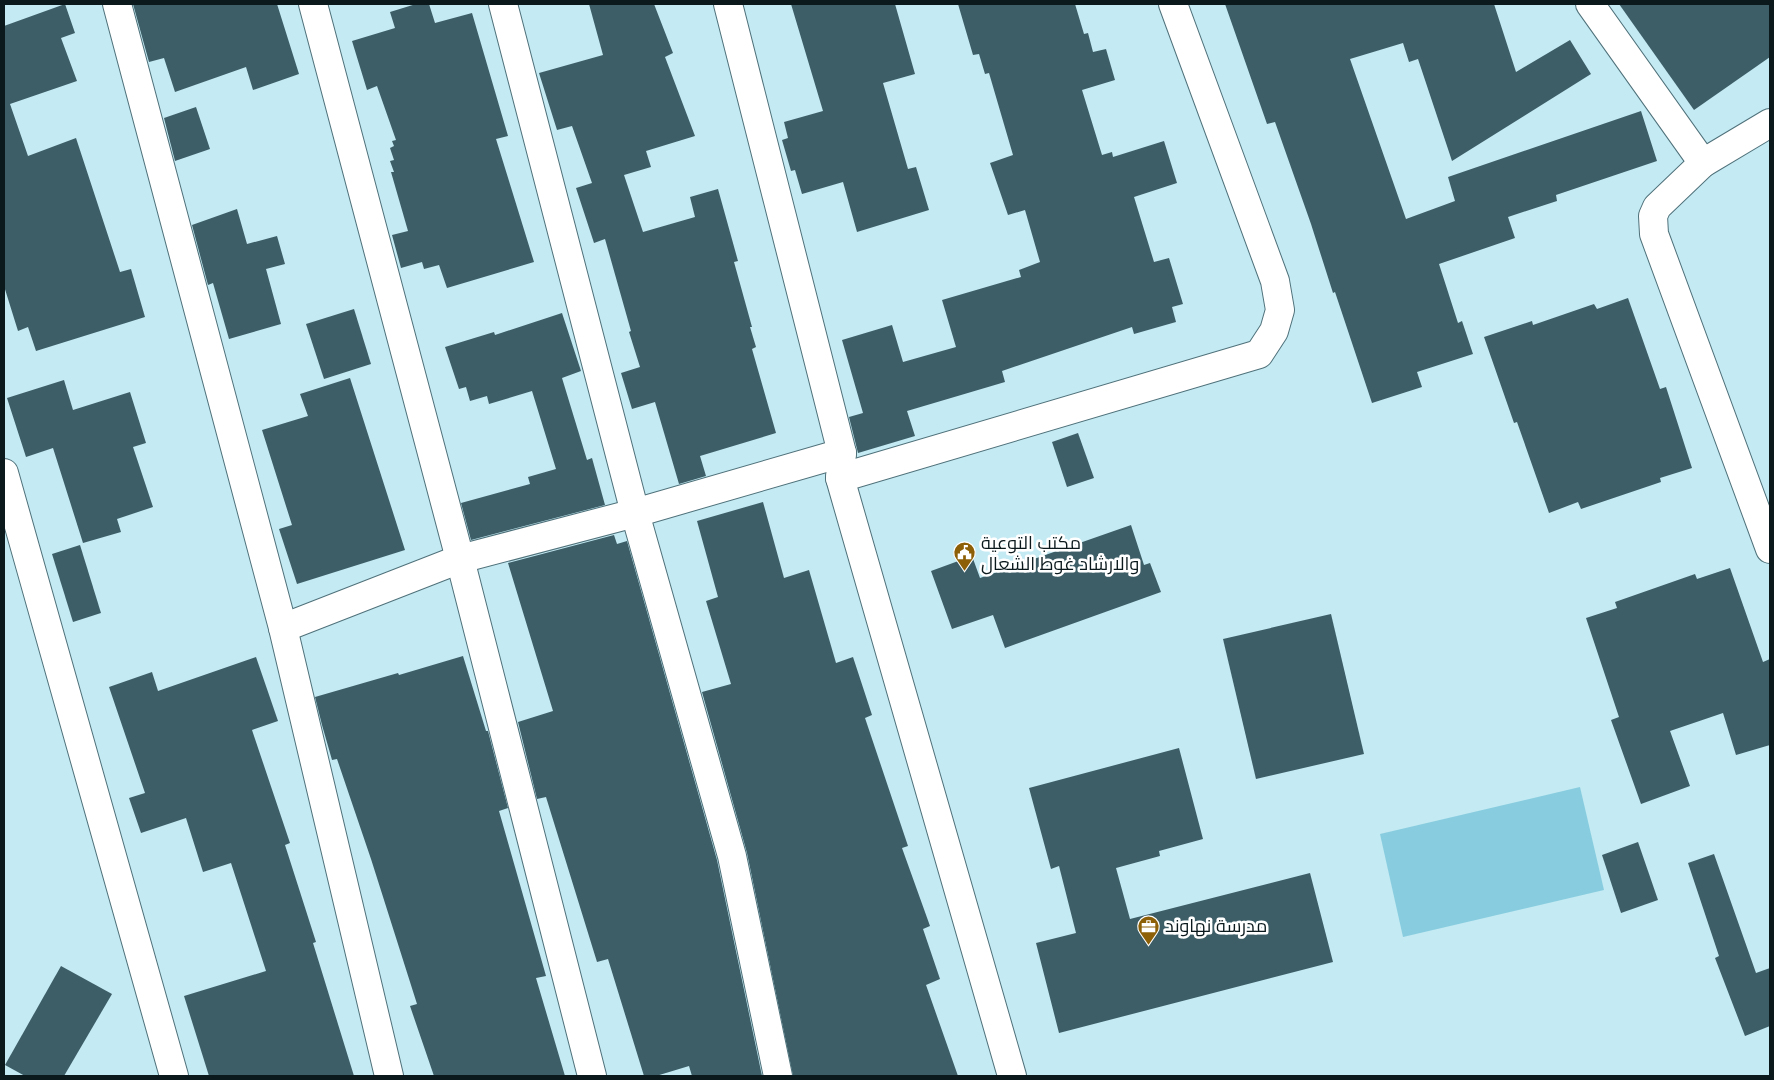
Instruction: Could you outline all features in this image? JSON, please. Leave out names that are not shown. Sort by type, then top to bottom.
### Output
[{"type":"street","points":[[118,4],[283,628],[389,1076]]},
{"type":"street","points":[[313,4],[460,559],[592,1076]]},
{"type":"street","points":[[503,4],[634,513],[732,856],[778,1076]]},
{"type":"street","points":[[728,4],[841,465],[1012,1076]]},
{"type":"street","points":[[283,628],[460,559],[634,513],[841,465],[1259,354],[1274,331],[1280,310],[1275,281],[1173,4]]},
{"type":"street","points":[[1590,4],[1703,164]]},
{"type":"street","points":[[1768,130],[1703,164],[1657,207],[1653,216],[1654,234],[1770,549]]},
{"type":"street","points":[[4,473],[174,1076]]},
{"type":"shaded area","points":[[1580,787],[1604,890],[1403,937],[1380,834]]},
{"type":"building","points":[[65,4],[75,33],[61,38],[77,81],[10,104],[28,156],[76,138],[120,272],[131,269],[145,317],[36,351],[28,327],[18,331],[4,286],[4,26]]},
{"type":"building","points":[[133,4],[277,4],[299,74],[253,90],[246,67],[175,92],[164,58],[149,62]]},
{"type":"building","points":[[416,4],[429,4],[435,23],[472,13],[508,136],[496,139],[534,262],[447,288],[439,265],[424,269],[422,262],[401,268],[392,235],[408,231],[391,172],[394,172],[390,161],[394,160],[390,148],[394,146],[392,141],[396,140],[377,86],[367,90],[352,41],[395,28],[390,12]]},
{"type":"building","points":[[589,4],[654,4],[673,53],[665,57],[695,136],[646,151],[651,167],[624,175],[643,232],[695,217],[690,197],[718,189],[738,261],[734,262],[756,347],[752,349],[776,433],[700,456],[706,476],[679,484],[655,402],[632,409],[621,373],[640,367],[629,332],[631,331],[605,239],[594,243],[576,188],[592,183],[572,126],[557,130],[539,73],[603,55]]},
{"type":"building","points":[[791,4],[895,4],[915,74],[883,83],[908,169],[916,167],[929,210],[857,232],[843,182],[802,194],[795,170],[791,171],[782,140],[788,138],[784,122],[823,111]]},
{"type":"building","points":[[958,4],[1075,4],[1084,34],[1088,33],[1093,52],[1106,49],[1115,80],[1082,90],[1102,155],[1112,152],[1113,157],[1164,141],[1177,183],[1134,197],[1154,262],[1169,258],[1183,304],[1172,307],[1176,322],[1134,334],[1132,327],[1002,371],[1005,382],[907,411],[915,436],[858,453],[849,417],[863,413],[842,340],[892,325],[903,362],[956,347],[942,300],[1021,277],[1019,270],[1040,262],[1025,210],[1008,215],[990,163],[1013,155],[989,73],[985,74],[979,54],[973,55]]},
{"type":"building","points":[[1225,4],[1494,4],[1516,72],[1570,40],[1591,74],[1452,161],[1418,59],[1409,62],[1403,43],[1350,59],[1406,219],[1455,201],[1448,177],[1641,111],[1657,161],[1556,195],[1557,201],[1508,217],[1515,238],[1439,264],[1458,323],[1462,321],[1473,354],[1417,372],[1422,387],[1372,403],[1275,122],[1267,124]]},
{"type":"building","points":[[1619,4],[1770,4],[1770,57],[1694,110]]},
{"type":"building","points":[[196,107],[210,149],[175,161],[164,118]]},
{"type":"building","points":[[237,209],[247,244],[277,236],[285,264],[266,269],[281,324],[229,339],[213,283],[208,285],[192,225]]},
{"type":"building","points":[[1628,298],[1660,389],[1666,387],[1692,468],[1660,478],[1661,482],[1581,509],[1578,502],[1549,513],[1517,422],[1514,423],[1484,337],[1532,321],[1533,325],[1594,304],[1597,309]]},
{"type":"building","points":[[354,309],[371,364],[324,379],[306,324]]},
{"type":"building","points":[[562,313],[581,371],[562,378],[587,460],[592,458],[605,505],[471,540],[461,503],[530,484],[528,477],[556,469],[532,391],[489,404],[487,396],[470,401],[466,387],[459,389],[445,347],[494,332],[495,335]]},
{"type":"building","points":[[350,378],[405,550],[297,584],[279,529],[292,525],[262,430],[308,416],[300,394]]},
{"type":"building","points":[[64,380],[73,410],[130,392],[146,443],[133,447],[153,507],[117,519],[121,532],[83,543],[53,448],[26,457],[7,398]]},
{"type":"building","points":[[1078,433],[1094,478],[1067,487],[1052,442]]},
{"type":"building","points":[[763,502],[784,578],[809,570],[836,663],[853,657],[872,715],[865,718],[908,846],[902,848],[930,926],[923,929],[940,979],[926,985],[958,1076],[793,1076],[747,853],[702,692],[731,684],[706,601],[718,597],[697,521]]},
{"type":"building","points":[[1131,525],[1144,565],[1150,563],[1161,592],[1005,648],[993,615],[952,629],[931,571],[972,556],[980,578]]},
{"type":"building","points":[[614,535],[617,544],[627,541],[717,860],[762,1076],[692,1076],[689,1066],[656,1076],[644,1076],[608,959],[597,962],[546,797],[537,799],[518,722],[553,711],[508,563]]},
{"type":"building","points":[[80,545],[101,613],[73,622],[52,554]]},
{"type":"building","points":[[1730,568],[1763,662],[1770,659],[1770,745],[1736,755],[1723,713],[1670,731],[1690,786],[1641,804],[1611,720],[1619,717],[1586,618],[1617,608],[1615,602],[1695,574],[1697,579]]},
{"type":"building","points":[[1331,614],[1364,754],[1256,779],[1223,639]]},
{"type":"building","points":[[463,656],[486,731],[488,731],[508,808],[499,811],[546,976],[536,978],[565,1076],[434,1076],[410,1006],[417,1004],[337,759],[332,760],[315,697]]},
{"type":"building","points":[[256,657],[278,721],[252,730],[290,843],[285,845],[316,942],[313,943],[354,1076],[209,1076],[184,996],[266,971],[231,863],[203,872],[186,818],[141,833],[129,798],[145,793],[109,687],[152,672],[158,691]]},
{"type":"building","points":[[1179,748],[1203,839],[1159,851],[1160,856],[1116,868],[1130,919],[1310,873],[1333,962],[1059,1033],[1036,943],[1076,933],[1059,866],[1051,869],[1029,788]]},
{"type":"building","points":[[1638,842],[1658,900],[1621,913],[1602,855]]},
{"type":"building","points":[[1714,854],[1756,973],[1770,968],[1770,1026],[1745,1036],[1715,958],[1719,956],[1688,863]]},
{"type":"building","points":[[61,966],[112,994],[64,1076],[25,1076],[5,1065]]},
{"type":"place","name":"مكتب التوعية والارشاد غوط الشعال","points":[[965,572]]},
{"type":"place","name":"مدرسة نهاوند","points":[[1149,945]]}]
